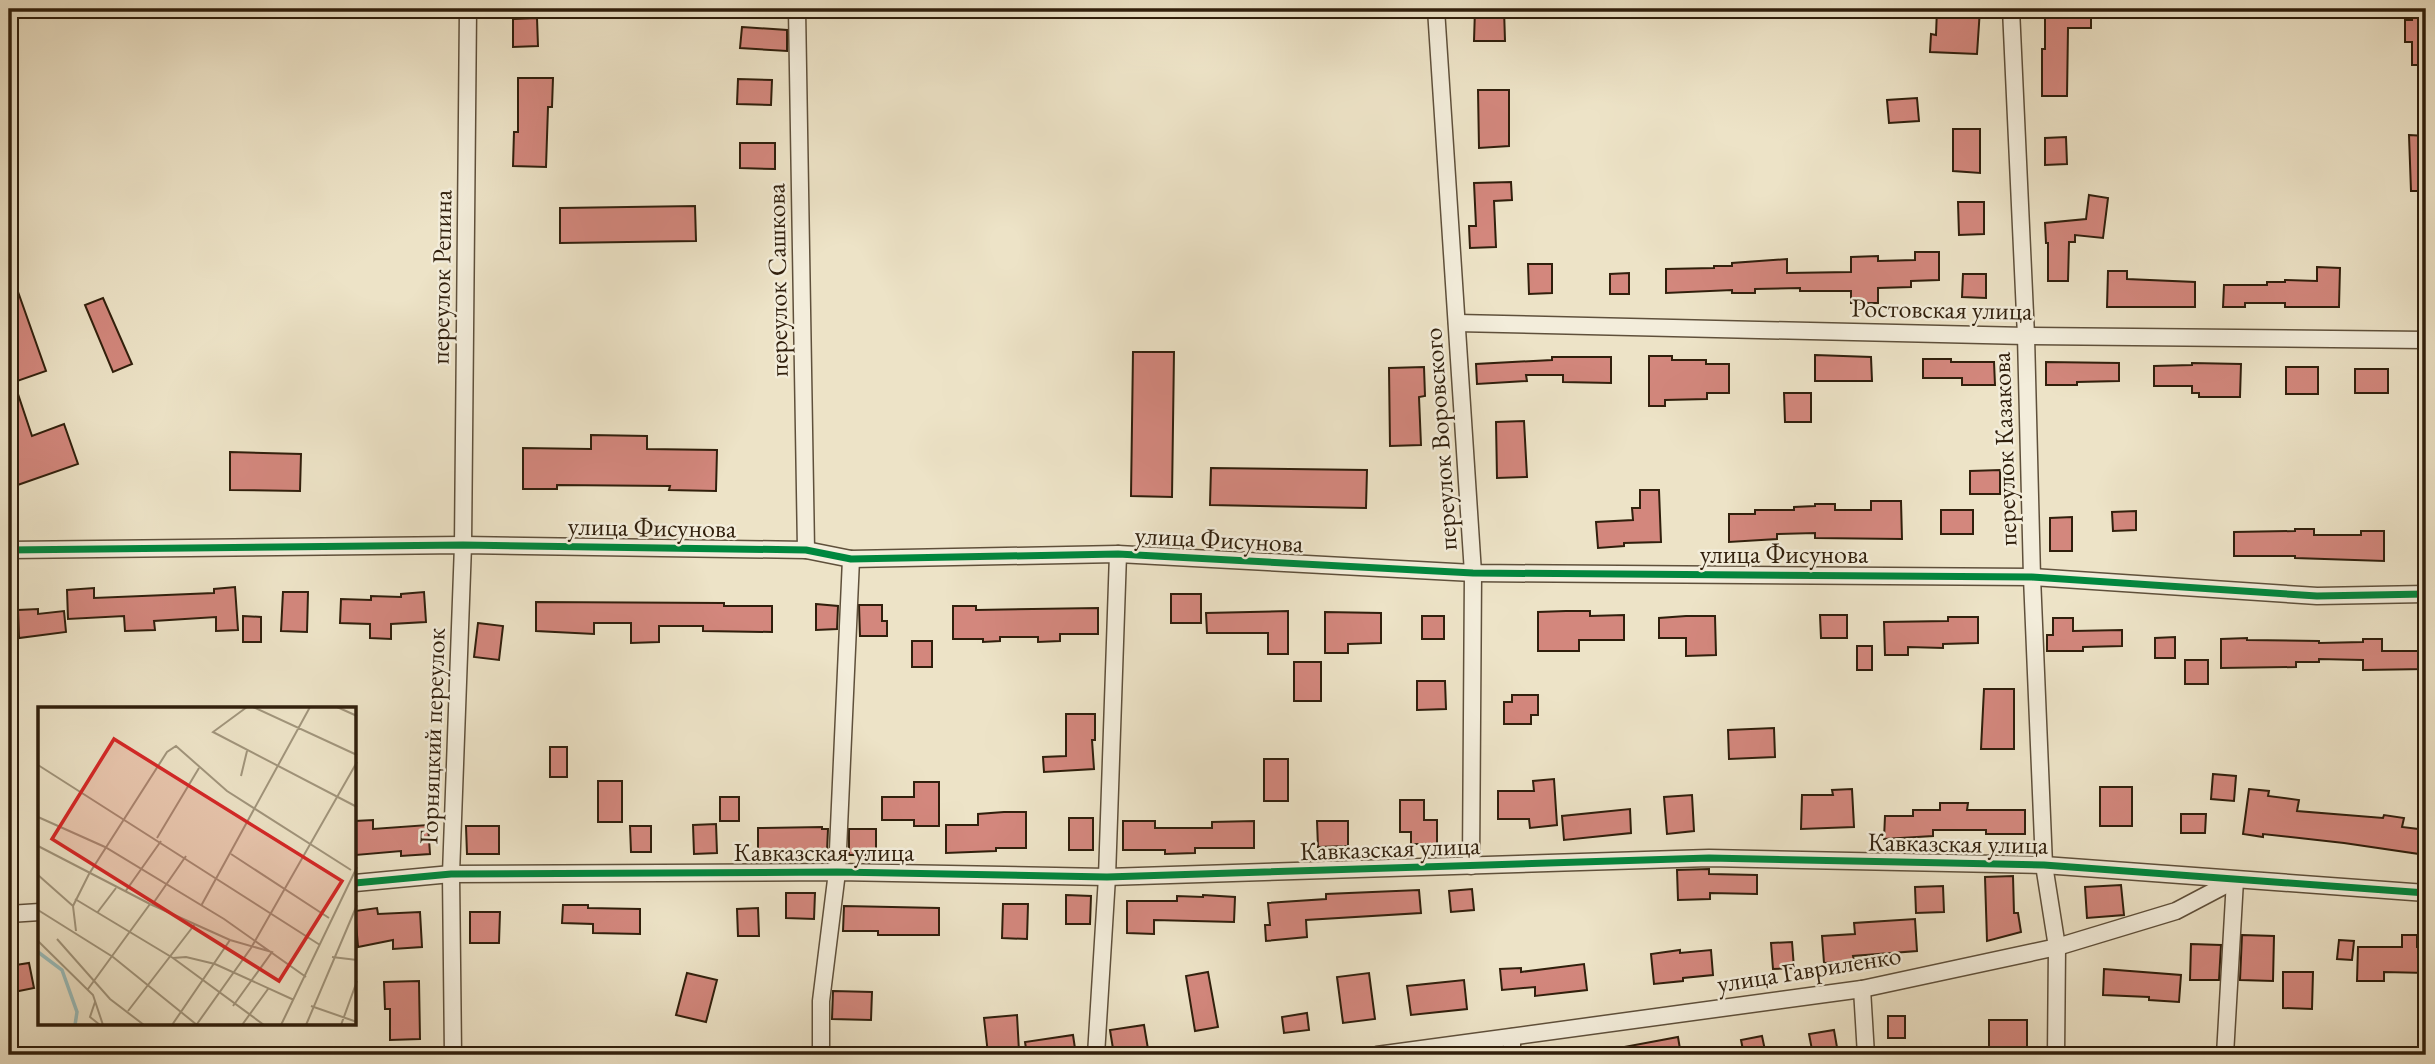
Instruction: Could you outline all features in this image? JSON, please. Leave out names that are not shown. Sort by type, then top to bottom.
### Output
[{"type":"street","name":"переулок Репина","points":[[463,545],[468,9]]},
{"type":"street","name":"переулок Сашкова","points":[[797,9],[806,550]]},
{"type":"street","name":"переулок Воровского","points":[[1436,9],[1473,573],[1471,866]]},
{"type":"street","name":"переулок Казакова","points":[[2011,9],[2026,336],[2032,577],[2044,865],[2057,947],[2056,1055]]},
{"type":"street","name":"Ростовская улица","points":[[1457,323],[2026,336],[2426,340]]},
{"type":"street","name":"улица Фисунова","points":[[9,550],[463,545],[806,550],[852,559],[1118,554],[1473,573],[2032,577],[2317,596],[2426,594]]},
{"type":"street","name":"Горняцкий переулок","points":[[453,1055],[451,874],[463,545]]},
{"type":"street","points":[[1096,1055],[1107,877],[1118,554]]},
{"type":"street","points":[[821,1055],[821,1001],[837,872],[852,559]]},
{"type":"street","name":"Кавказская улица","points":[[357,883],[451,874],[837,872],[1107,877],[1709,858],[2044,865],[2426,893]]},
{"type":"street","points":[[2225,1055],[2235,880]]},
{"type":"street","name":"улица Гавриленко","points":[[1377,1055],[1862,989],[2057,947],[2176,911],[2235,880]]},
{"type":"street","points":[[9,914],[38,912]]},
{"type":"street","points":[[1862,989],[1866,1055]]},
{"type":"street","points":[[1512,1037],[1512,1055]]},
{"type":"building","points":[[1475,9],[1504,9],[1505,41],[1474,41]]},
{"type":"building","points":[[1937,9],[1980,9],[1977,54],[1930,52],[1931,34],[1936,35]]},
{"type":"building","points":[[2045,9],[2091,9],[2091,28],[2068,28],[2067,96],[2042,96]]},
{"type":"building","points":[[2412,13],[2426,13],[2426,65],[2412,65],[2412,42],[2405,42],[2405,20],[2412,20]]},
{"type":"building","points":[[537,18],[538,46],[513,47],[513,19]]},
{"type":"building","points":[[742,27],[787,30],[787,51],[740,48]]},
{"type":"building","points":[[518,78],[553,78],[552,107],[548,107],[546,167],[513,166],[514,132],[518,132]]},
{"type":"building","points":[[738,79],[772,80],[771,105],[737,104]]},
{"type":"building","points":[[1478,90],[1509,90],[1509,146],[1479,148]]},
{"type":"building","points":[[1917,98],[1919,121],[1889,123],[1887,100]]},
{"type":"building","points":[[1953,129],[1980,129],[1980,173],[1953,171]]},
{"type":"building","points":[[2409,135],[2426,136],[2426,191],[2411,191]]},
{"type":"building","points":[[2066,137],[2067,164],[2045,165],[2045,138]]},
{"type":"building","points":[[740,143],[775,143],[775,169],[740,168]]},
{"type":"building","points":[[1511,182],[1512,200],[1494,201],[1496,247],[1470,248],[1469,226],[1476,226],[1474,183]]},
{"type":"building","points":[[2089,195],[2108,198],[2103,238],[2075,235],[2075,242],[2069,242],[2068,281],[2048,281],[2045,223],[2086,219]]},
{"type":"building","points":[[1958,202],[1984,202],[1984,234],[1959,235]]},
{"type":"building","points":[[695,206],[696,241],[560,243],[560,208]]},
{"type":"building","points":[[1915,252],[1939,252],[1939,280],[1911,281],[1911,287],[1878,288],[1878,303],[1851,303],[1851,291],[1800,291],[1800,288],[1755,289],[1755,293],[1732,293],[1732,290],[1666,293],[1666,269],[1714,268],[1732,266],[1732,263],[1787,259],[1787,273],[1851,272],[1851,257],[1878,256],[1878,261],[1915,260]]},
{"type":"building","points":[[1528,264],[1552,264],[1552,293],[1529,294]]},
{"type":"building","points":[[2317,267],[2340,268],[2339,307],[2285,307],[2285,303],[2245,303],[2245,307],[2223,307],[2224,285],[2267,285],[2267,282],[2285,280],[2317,281]]},
{"type":"building","points":[[2108,271],[2127,271],[2127,279],[2195,282],[2195,307],[2107,307]]},
{"type":"building","points":[[11,272],[46,371],[14,382],[32,436],[64,424],[78,464],[9,488],[9,273]]},
{"type":"building","points":[[1629,273],[1629,294],[1610,294],[1610,274]]},
{"type":"building","points":[[1963,274],[1986,274],[1986,298],[1962,297]]},
{"type":"building","points":[[103,298],[132,364],[113,372],[85,305]]},
{"type":"building","points":[[1133,352],[1174,352],[1172,497],[1131,496]]},
{"type":"building","points":[[1815,355],[1871,357],[1872,381],[1815,381]]},
{"type":"building","points":[[1649,356],[1672,356],[1672,360],[1706,360],[1706,364],[1729,364],[1729,393],[1707,393],[1707,399],[1665,400],[1665,406],[1649,406]]},
{"type":"building","points":[[1552,357],[1611,357],[1611,383],[1563,382],[1563,375],[1526,375],[1527,381],[1477,384],[1476,364],[1552,360]]},
{"type":"building","points":[[1923,359],[1994,362],[1995,385],[1962,385],[1962,378],[1923,378]]},
{"type":"building","points":[[2046,362],[2119,363],[2119,381],[2046,385]]},
{"type":"building","points":[[2192,363],[2241,364],[2240,397],[2199,397],[2199,393],[2192,393],[2192,386],[2154,386],[2154,366]]},
{"type":"building","points":[[1424,367],[1425,396],[1419,397],[1421,445],[1390,446],[1389,368]]},
{"type":"building","points":[[2286,367],[2318,367],[2318,394],[2286,394]]},
{"type":"building","points":[[2355,369],[2388,369],[2388,393],[2355,393]]},
{"type":"building","points":[[1784,393],[1811,393],[1811,422],[1785,422]]},
{"type":"building","points":[[1524,421],[1527,477],[1497,478],[1496,422]]},
{"type":"building","points":[[591,435],[647,436],[647,449],[717,450],[716,491],[669,490],[670,486],[557,485],[557,489],[523,489],[523,448],[591,449]]},
{"type":"building","points":[[230,452],[301,454],[300,491],[230,490]]},
{"type":"building","points":[[1211,468],[1367,470],[1366,508],[1210,505]]},
{"type":"building","points":[[2000,470],[2000,494],[1970,494],[1970,471]]},
{"type":"building","points":[[1640,490],[1659,490],[1661,542],[1624,543],[1624,546],[1598,548],[1596,522],[1633,520],[1632,508],[1640,508]]},
{"type":"building","points":[[1871,501],[1901,501],[1902,539],[1815,538],[1815,533],[1777,534],[1777,539],[1729,542],[1729,514],[1755,514],[1755,510],[1794,510],[1794,507],[1815,504],[1835,504],[1835,510],[1871,510]]},
{"type":"building","points":[[1941,510],[1973,510],[1973,534],[1941,534]]},
{"type":"building","points":[[2136,511],[2136,530],[2113,531],[2112,512]]},
{"type":"building","points":[[2072,517],[2072,551],[2050,551],[2050,518]]},
{"type":"building","points":[[2314,529],[2314,535],[2361,535],[2361,531],[2384,531],[2384,561],[2234,556],[2234,532]]},
{"type":"building","points":[[235,587],[238,630],[216,631],[216,617],[154,621],[155,630],[125,631],[124,616],[68,619],[67,590],[94,588],[94,598],[214,593],[214,589]]},
{"type":"building","points":[[283,592],[308,592],[307,632],[281,631]]},
{"type":"building","points":[[424,592],[426,622],[391,624],[391,639],[370,638],[370,624],[340,623],[341,599],[371,600],[371,596],[401,597],[401,594]]},
{"type":"building","points":[[1171,594],[1201,594],[1201,623],[1171,623]]},
{"type":"building","points":[[536,602],[724,603],[724,606],[772,606],[772,632],[703,631],[703,626],[659,626],[659,642],[631,643],[631,623],[594,623],[594,634],[536,631]]},
{"type":"building","points":[[816,604],[838,606],[837,629],[816,630]]},
{"type":"building","points":[[859,605],[882,605],[882,621],[887,621],[887,636],[860,636]]},
{"type":"building","points":[[953,606],[976,606],[976,610],[1098,608],[1098,634],[1060,634],[1060,641],[1038,642],[1038,637],[1000,637],[1000,641],[983,642],[983,639],[953,639]]},
{"type":"building","points":[[38,609],[38,614],[64,611],[66,632],[19,638],[18,610]]},
{"type":"building","points":[[1288,611],[1288,654],[1268,654],[1268,633],[1207,633],[1206,613]]},
{"type":"building","points":[[1590,611],[1590,616],[1624,615],[1624,640],[1579,640],[1579,651],[1538,651],[1538,612]]},
{"type":"building","points":[[1325,612],[1381,613],[1381,643],[1348,644],[1348,653],[1325,653]]},
{"type":"building","points":[[1820,615],[1847,615],[1847,638],[1821,638]]},
{"type":"building","points":[[243,616],[261,617],[261,642],[243,642]]},
{"type":"building","points":[[1422,616],[1444,616],[1444,639],[1422,639]]},
{"type":"building","points":[[1715,616],[1716,655],[1686,656],[1686,638],[1659,638],[1659,618]]},
{"type":"building","points":[[1948,617],[1978,617],[1978,643],[1943,644],[1943,648],[1908,647],[1908,655],[1885,655],[1884,622],[1948,621]]},
{"type":"building","points":[[2053,618],[2073,618],[2073,631],[2122,630],[2122,646],[2083,647],[2083,651],[2047,651],[2047,635],[2053,635]]},
{"type":"building","points":[[478,623],[503,626],[499,660],[474,657]]},
{"type":"building","points":[[2175,637],[2175,658],[2155,658],[2155,638]]},
{"type":"building","points":[[2221,639],[2319,643],[2382,639],[2382,651],[2426,651],[2426,669],[2363,670],[2363,660],[2319,659],[2319,662],[2296,662],[2296,667],[2221,668]]},
{"type":"building","points":[[912,641],[932,641],[932,667],[912,667]]},
{"type":"building","points":[[1857,646],[1872,646],[1872,670],[1857,670]]},
{"type":"building","points":[[2185,660],[2208,660],[2208,684],[2185,684]]},
{"type":"building","points":[[1294,662],[1321,662],[1321,701],[1294,701]]},
{"type":"building","points":[[1417,681],[1445,681],[1446,709],[1417,710]]},
{"type":"building","points":[[1984,689],[2014,689],[2014,749],[1981,749]]},
{"type":"building","points":[[1512,695],[1538,695],[1538,715],[1531,715],[1531,724],[1504,724],[1504,702],[1512,702]]},
{"type":"building","points":[[1066,714],[1095,714],[1095,740],[1092,740],[1094,769],[1044,772],[1043,757],[1066,756]]},
{"type":"building","points":[[1774,728],[1775,757],[1729,759],[1728,730]]},
{"type":"building","points":[[550,747],[567,747],[567,777],[550,777]]},
{"type":"building","points":[[1264,759],[1288,759],[1288,801],[1264,801]]},
{"type":"building","points":[[2213,774],[2236,776],[2234,801],[2211,799]]},
{"type":"building","points":[[1554,779],[1557,825],[1530,828],[1529,819],[1498,819],[1498,791],[1534,791],[1533,781]]},
{"type":"building","points":[[598,781],[622,781],[622,822],[598,822]]},
{"type":"building","points":[[914,782],[939,782],[939,826],[914,826],[914,820],[882,820],[882,797],[914,797]]},
{"type":"building","points":[[2100,787],[2132,787],[2132,826],[2100,826]]},
{"type":"building","points":[[1852,789],[1854,827],[1801,829],[1802,795],[1833,795],[1832,790]]},
{"type":"building","points":[[2249,789],[2269,791],[2268,796],[2299,800],[2297,811],[2404,818],[2402,827],[2426,830],[2426,855],[2344,843],[2243,834]]},
{"type":"building","points":[[1692,795],[1694,831],[1667,834],[1664,797]]},
{"type":"building","points":[[720,797],[739,797],[739,821],[720,821]]},
{"type":"building","points":[[1400,800],[1424,800],[1424,820],[1437,820],[1437,844],[1411,844],[1411,832],[1400,832]]},
{"type":"building","points":[[1940,803],[1968,803],[1967,810],[2025,810],[2025,834],[1986,834],[1986,830],[1933,830],[1933,836],[1884,839],[1885,816],[1913,816],[1913,810],[1940,810]]},
{"type":"building","points":[[1630,809],[1631,833],[1564,840],[1562,816]]},
{"type":"building","points":[[1026,812],[1026,848],[946,853],[946,825],[978,825],[978,814]]},
{"type":"building","points":[[2181,814],[2206,814],[2205,833],[2181,833]]},
{"type":"building","points":[[1069,818],[1093,818],[1093,850],[1069,850]]},
{"type":"building","points":[[373,820],[373,829],[428,825],[430,854],[401,856],[401,851],[357,855],[357,821]]},
{"type":"building","points":[[1123,821],[1155,821],[1155,828],[1212,828],[1212,822],[1254,821],[1254,848],[1195,848],[1195,853],[1165,854],[1165,850],[1123,850]]},
{"type":"building","points":[[1317,821],[1348,821],[1348,846],[1318,847]]},
{"type":"building","points":[[716,824],[717,853],[694,854],[693,825]]},
{"type":"building","points":[[466,826],[499,826],[499,854],[467,854]]},
{"type":"building","points":[[630,826],[651,826],[651,852],[631,852]]},
{"type":"building","points":[[758,828],[828,829],[827,851],[758,853]]},
{"type":"building","points":[[849,829],[876,829],[876,855],[849,855]]},
{"type":"building","points":[[1709,869],[1709,874],[1757,875],[1757,894],[1710,893],[1710,899],[1678,900],[1677,870]]},
{"type":"building","points":[[2013,876],[2014,913],[2018,913],[2021,932],[1987,941],[1985,877]]},
{"type":"building","points":[[2121,885],[2124,915],[2087,918],[2085,887]]},
{"type":"building","points":[[1943,886],[1944,912],[1916,913],[1915,887]]},
{"type":"building","points":[[1472,889],[1474,910],[1451,912],[1449,891]]},
{"type":"building","points":[[1419,890],[1421,913],[1306,920],[1307,937],[1266,941],[1265,925],[1270,925],[1268,903],[1326,899],[1326,894]]},
{"type":"building","points":[[786,893],[815,893],[814,919],[786,918]]},
{"type":"building","points":[[1066,895],[1091,896],[1090,924],[1066,924]]},
{"type":"building","points":[[1177,896],[1235,897],[1234,922],[1154,920],[1154,934],[1127,933],[1127,901],[1177,901]]},
{"type":"building","points":[[1003,904],[1028,904],[1027,939],[1002,938]]},
{"type":"building","points":[[563,905],[640,909],[640,934],[593,933],[593,924],[562,923]]},
{"type":"building","points":[[844,906],[939,908],[939,935],[878,935],[878,931],[843,931]]},
{"type":"building","points":[[377,908],[378,914],[420,912],[422,947],[393,949],[393,940],[358,947],[357,911]]},
{"type":"building","points":[[758,908],[759,936],[738,936],[737,909]]},
{"type":"building","points":[[470,912],[500,912],[499,943],[470,943]]},
{"type":"building","points":[[1915,919],[1917,951],[1853,956],[1854,961],[1824,963],[1822,936],[1855,934],[1854,923]]},
{"type":"building","points":[[2242,935],[2274,936],[2273,981],[2240,980]]},
{"type":"building","points":[[2402,935],[2417,935],[2417,947],[2426,947],[2426,973],[2384,972],[2384,981],[2357,981],[2358,947],[2402,947]]},
{"type":"building","points":[[2339,940],[2354,941],[2352,960],[2337,959]]},
{"type":"building","points":[[1792,942],[1794,968],[1773,969],[1771,943]]},
{"type":"building","points":[[2191,944],[2221,945],[2219,980],[2190,980]]},
{"type":"building","points":[[1680,950],[1680,953],[1711,950],[1713,975],[1654,984],[1651,954]]},
{"type":"building","points":[[29,963],[34,988],[9,993],[9,966]]},
{"type":"building","points":[[1584,964],[1587,990],[1535,996],[1535,987],[1502,990],[1500,969],[1521,968],[1521,972]]},
{"type":"building","points":[[2104,969],[2181,975],[2179,1002],[2149,1000],[2149,997],[2103,995]]},
{"type":"building","points":[[1208,972],[1218,1027],[1195,1031],[1186,976]]},
{"type":"building","points":[[2283,972],[2313,972],[2312,1009],[2283,1008]]},
{"type":"building","points":[[687,973],[717,980],[706,1022],[676,1015]]},
{"type":"building","points":[[1369,973],[1375,1019],[1343,1023],[1337,977]]},
{"type":"building","points":[[1464,980],[1467,1009],[1411,1015],[1407,986]]},
{"type":"building","points":[[419,981],[420,1039],[390,1040],[390,1009],[385,1009],[384,982]]},
{"type":"building","points":[[833,991],[872,992],[871,1020],[832,1019]]},
{"type":"building","points":[[1307,1013],[1309,1030],[1284,1033],[1282,1017]]},
{"type":"building","points":[[1017,1015],[1019,1051],[988,1054],[984,1018]]},
{"type":"building","points":[[1888,1016],[1905,1016],[1905,1038],[1888,1038]]},
{"type":"building","points":[[1989,1020],[2027,1020],[2027,1055],[2001,1055],[2001,1050],[1989,1050]]},
{"type":"building","points":[[1144,1025],[1149,1055],[1114,1055],[1110,1030]]},
{"type":"building","points":[[1834,1030],[1838,1053],[1813,1055],[1809,1034]]},
{"type":"building","points":[[1073,1035],[1076,1055],[1027,1055],[1025,1042]]},
{"type":"building","points":[[1762,1036],[1766,1055],[1744,1055],[1741,1040]]},
{"type":"building","points":[[1678,1037],[1681,1055],[1625,1055],[1624,1047]]},
{"type":"cycle path","points":[[9,550],[463,545],[806,550],[851,559],[1118,554],[1473,573],[2032,577],[2317,596],[2426,594]]},
{"type":"cycle path","points":[[357,883],[451,874],[837,872],[1107,877],[1709,858],[2044,865],[2426,893]]}]
